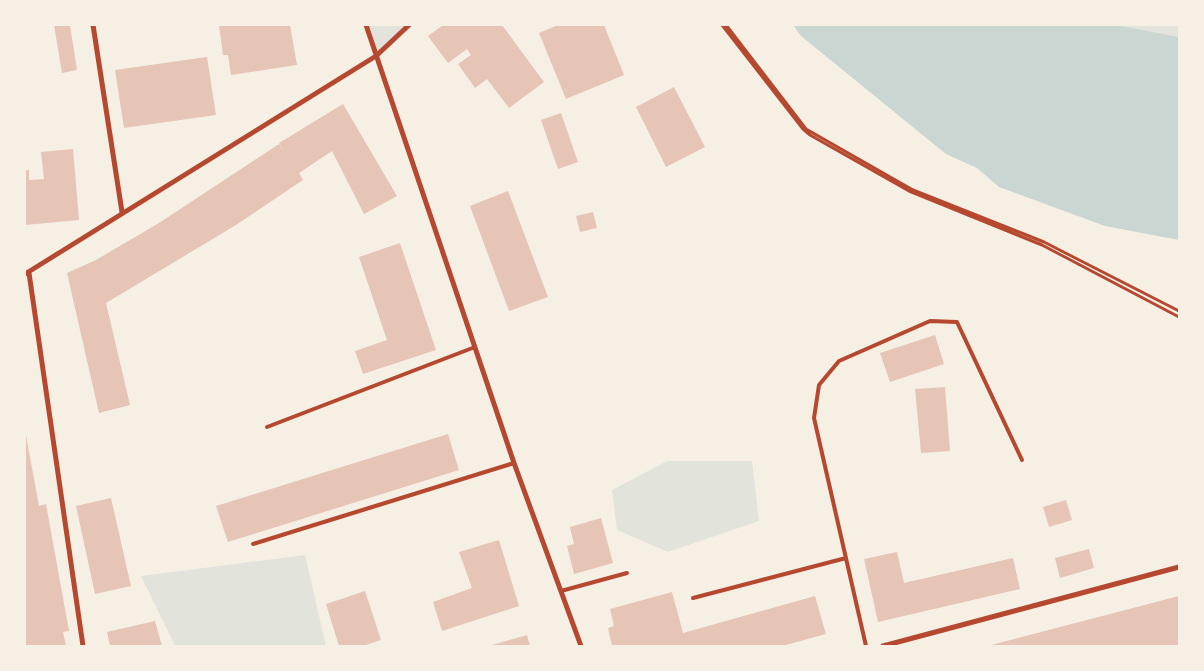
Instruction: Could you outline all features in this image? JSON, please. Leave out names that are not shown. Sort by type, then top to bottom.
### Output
[{"type":"street","points":[[93,25],[122,212]]},
{"type":"street","points":[[366,25],[514,463],[581,646]]},
{"type":"street","points":[[82,646],[27,274],[122,212],[376,56],[409,25]]},
{"type":"street","points":[[883,646],[1179,567]]},
{"type":"lane","points":[[866,646],[814,418],[819,385],[839,362],[930,321],[957,322],[1022,460]]},
{"type":"lane","points":[[267,427],[475,347]]},
{"type":"lane","points":[[253,544],[514,463]]},
{"type":"lane","points":[[693,598],[846,558]]},
{"type":"lane","points":[[561,591],[627,573]]},
{"type":"path","points":[[722,25],[802,129],[810,135],[909,191],[1042,245],[1179,317]]},
{"type":"path","points":[[726,25],[806,129],[913,190],[1044,242],[1179,311]]},
{"type":"shaded area","points":[[366,25],[409,25],[376,56]]},
{"type":"shaded area","points":[[793,25],[1115,25],[1179,37],[1179,240],[1105,226],[999,187],[977,168],[946,154],[801,36]]},
{"type":"shaded area","points":[[1115,25],[1179,25],[1179,37],[1151,33]]},
{"type":"shaded area","points":[[667,461],[752,461],[759,521],[668,552],[617,530],[612,490]]},
{"type":"shaded area","points":[[305,555],[326,646],[175,646],[141,576]]},
{"type":"building","points":[[54,25],[70,25],[77,70],[62,73]]},
{"type":"building","points":[[219,25],[290,25],[297,65],[231,75],[228,55],[223,55]]},
{"type":"building","points":[[443,25],[502,25],[544,82],[509,108],[487,79],[475,88],[458,64],[471,55],[467,49],[448,63],[428,36]]},
{"type":"building","points":[[558,25],[604,25],[624,75],[566,99],[539,33]]},
{"type":"building","points":[[207,57],[216,115],[124,128],[115,70]]},
{"type":"building","points":[[674,87],[705,147],[666,167],[636,107]]},
{"type":"building","points":[[343,104],[397,196],[364,214],[332,151],[299,173],[303,180],[236,225],[106,303],[130,405],[99,413],[67,273],[96,260],[159,223],[279,144],[284,152],[279,143]]},
{"type":"building","points":[[561,113],[578,162],[558,169],[541,120]]},
{"type":"building","points":[[73,149],[79,220],[25,225],[25,170],[29,170],[29,180],[44,179],[41,152]]},
{"type":"building","points":[[508,191],[548,297],[509,311],[470,206]]},
{"type":"building","points":[[593,212],[597,228],[580,232],[576,216]]},
{"type":"building","points":[[400,243],[436,350],[363,374],[355,351],[387,340],[359,257]]},
{"type":"building","points":[[935,335],[944,364],[890,382],[880,353]]},
{"type":"building","points":[[945,387],[950,451],[921,453],[915,389]]},
{"type":"building","points":[[25,430],[39,506],[46,504],[69,631],[63,632],[66,646],[25,646]]},
{"type":"building","points":[[448,434],[459,470],[228,542],[216,506]]},
{"type":"building","points":[[111,498],[131,586],[95,594],[76,506]]},
{"type":"building","points":[[1066,500],[1072,520],[1049,527],[1043,507]]},
{"type":"building","points":[[601,518],[613,563],[574,574],[567,546],[574,544],[570,527]]},
{"type":"building","points":[[499,540],[519,606],[442,631],[433,602],[472,588],[459,552]]},
{"type":"building","points":[[1089,549],[1094,568],[1060,578],[1055,558]]},
{"type":"building","points":[[897,552],[904,583],[1013,558],[1020,589],[878,622],[864,559]]},
{"type":"building","points":[[365,591],[381,640],[363,646],[339,646],[326,604]]},
{"type":"building","points":[[672,592],[683,633],[815,596],[826,634],[782,646],[612,646],[608,628],[614,626],[610,609]]},
{"type":"building","points":[[1179,596],[1179,645],[991,646],[991,645]]},
{"type":"building","points":[[155,621],[162,646],[110,646],[107,632]]},
{"type":"building","points":[[527,635],[530,646],[492,646],[492,645]]}]
